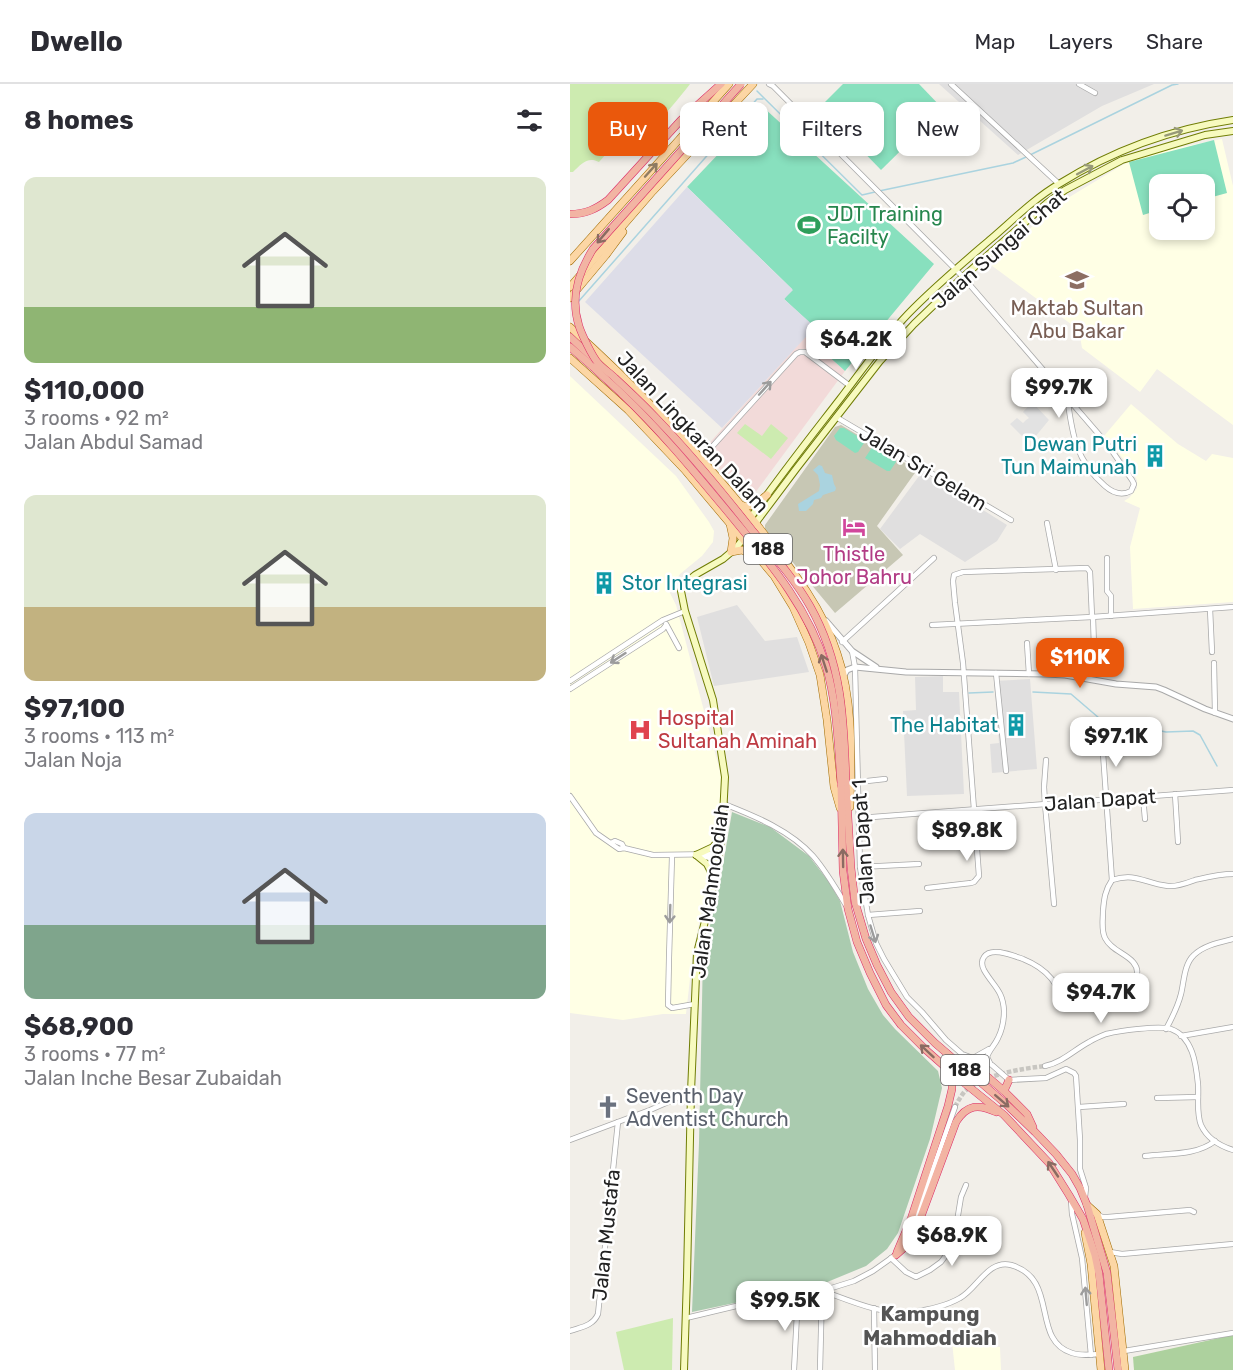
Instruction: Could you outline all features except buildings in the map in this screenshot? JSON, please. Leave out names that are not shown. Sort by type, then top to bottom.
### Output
[{"type":"highway","points":[[570,214],[580,214],[598,207],[624,183],[681,120],[721,84]]},
{"type":"highway","points":[[595,365],[579,325],[576,308],[576,286],[585,261],[603,236],[741,84]]},
{"type":"highway","points":[[570,338],[595,365]]},
{"type":"highway","points":[[570,347],[595,365]]},
{"type":"highway","name":"Jalan Lingkaran Dalam","points":[[595,365],[699,478],[775,570],[803,612],[826,667],[833,698],[850,837],[855,902],[866,939],[891,993],[909,1017],[956,1062],[1007,1105],[1056,1154],[1072,1174],[1086,1203],[1107,1273],[1118,1370]]},
{"type":"highway","name":"Jalan Lingkaran Dalam","points":[[844,782],[841,810],[843,871],[848,909],[857,942],[870,973],[886,1005],[901,1025],[952,1073],[1004,1115],[1048,1162],[1071,1199],[1083,1219],[1095,1255],[1099,1274],[1099,1354],[1109,1370]]},
{"type":"highway","points":[[956,1062],[976,1067],[1018,1103],[1035,1132]]},
{"type":"highway","points":[[894,1257],[910,1219],[948,1106],[952,1089],[952,1073]]},
{"type":"highway","points":[[1004,1091],[1009,1080]]},
{"type":"highway","points":[[894,1257],[906,1246],[916,1230],[960,1115],[970,1108],[980,1106],[1004,1115]]},
{"type":"main road","points":[[570,261],[729,84]]},
{"type":"main road","points":[[570,287],[653,191],[753,84]]},
{"type":"main road","name":"Jalan Sungai Chat","points":[[753,520],[767,495],[885,341],[909,314],[956,269],[1031,205],[1059,184],[1119,152],[1205,124],[1233,120]]},
{"type":"main road","name":"Jalan Sungai Chat","points":[[753,520],[865,379],[914,324],[1047,203],[1065,190],[1122,160],[1205,135],[1233,131]]},
{"type":"main road","points":[[570,298],[606,255],[653,191]]},
{"type":"main road","name":"Jalan Lingkaran Dalam","points":[[570,327],[648,401],[741,504],[806,589],[825,620],[838,655],[847,699],[851,738],[850,837]]},
{"type":"main road","name":"Jalan Lingkaran Dalam","points":[[570,358],[628,410],[684,469],[774,576],[793,607],[815,659],[823,691],[834,787],[841,810]]},
{"type":"main road","points":[[628,410],[634,399],[648,401]]},
{"type":"main road","points":[[741,504],[753,505],[767,495]]},
{"type":"main road","points":[[731,552],[753,520]]},
{"type":"main road","points":[[729,522],[733,538],[731,552]]},
{"type":"main road","points":[[731,552],[742,550],[758,557]]},
{"type":"main road","name":"Jalan Mahmoodiah","points":[[684,1370],[697,953],[722,835],[725,777],[713,700],[681,594],[682,586],[695,575],[713,566],[731,552]]},
{"type":"main road","points":[[714,878],[707,864],[696,855],[713,847],[722,835]]},
{"type":"main road","points":[[1086,1203],[1097,1214],[1114,1266],[1125,1370]]},
{"type":"main road","points":[[1099,1354],[1101,1370]]},
{"type":"street","name":"Jalan Sungai Chat","points":[[951,84],[1059,184]]},
{"type":"street","points":[[1079,84],[1095,93]]},
{"type":"street","points":[[771,85],[956,269],[1067,396],[1108,445],[1134,484],[1131,491],[1120,494],[1109,490],[1083,461],[1074,438],[1067,396]]},
{"type":"street","points":[[700,459],[800,352],[805,352],[850,386]]},
{"type":"street","name":"Jalan Sri Gelam","points":[[836,417],[1011,520]]},
{"type":"street","points":[[1047,523],[1056,570]]},
{"type":"street","points":[[842,642],[934,558]]},
{"type":"street","points":[[1107,558],[1107,591],[1111,596],[1111,616]]},
{"type":"street","points":[[927,888],[971,883],[979,876],[964,672],[954,575],[963,572],[1082,568],[1089,570],[1094,647]]},
{"type":"street","points":[[932,624],[1111,616],[1233,607]]},
{"type":"street","points":[[1210,609],[1212,652]]},
{"type":"street","points":[[570,681],[674,615],[685,611]]},
{"type":"street","points":[[825,620],[842,642],[878,669]]},
{"type":"street","points":[[664,622],[679,648]]},
{"type":"street","points":[[570,689],[663,629],[664,622]]},
{"type":"street","points":[[1028,643],[1029,674]]},
{"type":"street","name":"Jalan Dapat 1","points":[[852,651],[855,667],[860,867],[868,915],[876,943],[907,997],[946,1040],[962,1054],[992,1065],[1009,1080]]},
{"type":"street","points":[[1214,663],[1215,713]]},
{"type":"street","points":[[843,677],[847,670],[855,667],[906,672],[1065,675],[1116,684],[1155,687],[1233,719]]},
{"type":"street","points":[[997,673],[1006,771]]},
{"type":"street","points":[[992,1065],[987,1058],[1001,1030],[1004,1006],[1000,991],[982,963],[987,954],[1002,952],[1036,964],[1045,970],[1056,985],[1068,1009],[1120,991],[1134,981],[1137,974],[1135,964],[1104,937],[1104,900],[1112,880],[1102,739]]},
{"type":"street","points":[[1046,760],[1044,804],[1054,904]]},
{"type":"street","points":[[858,783],[885,779]]},
{"type":"street","name":"Jalan Dapat","points":[[859,818],[1233,790]]},
{"type":"street","points":[[1174,794],[1178,842]]},
{"type":"street","points":[[570,796],[596,833],[611,843],[615,841],[624,848],[653,855],[704,853],[718,856]]},
{"type":"street","points":[[1143,797],[1145,819]]},
{"type":"street","points":[[724,804],[783,832],[812,855],[833,883],[848,909]]},
{"type":"street","points":[[672,856],[668,1005],[672,1008],[695,1004]]},
{"type":"street","points":[[860,867],[919,864]]},
{"type":"street","points":[[1112,880],[1123,876],[1133,876],[1168,886],[1223,874],[1233,874]]},
{"type":"street","points":[[868,915],[920,911]]},
{"type":"street","points":[[1166,1029],[1174,1015],[1189,962],[1194,954],[1217,943],[1233,939]]},
{"type":"street","points":[[1181,1036],[1233,1027]]},
{"type":"street","points":[[1045,1066],[1056,1064],[1088,1042],[1106,1034],[1152,1028],[1170,1029],[1186,1040],[1190,1046],[1195,1063],[1198,1115],[1202,1126],[1215,1141],[1233,1150]]},
{"type":"street","points":[[973,1058],[992,1047]]},
{"type":"street","points":[[1009,1080],[1046,1078],[1062,1069],[1071,1070],[1076,1076],[1080,1169],[1086,1188],[1086,1203]]},
{"type":"street","points":[[570,1140],[691,1092]]},
{"type":"street","points":[[1157,1098],[1198,1097]]},
{"type":"street","points":[[1078,1107],[1124,1104]]},
{"type":"street","points":[[686,1318],[778,1296],[822,1291],[854,1281],[894,1257],[911,1231],[955,1107]]},
{"type":"street","name":"Jalan Mustafa","points":[[570,1331],[595,1322],[598,1314],[618,1122]]},
{"type":"street","points":[[1145,1155],[1196,1151],[1206,1148],[1215,1141]]},
{"type":"street","points":[[894,1257],[906,1272],[916,1277],[941,1262],[953,1246],[961,1197],[966,1185]]},
{"type":"street","points":[[822,1291],[874,1308],[910,1312],[950,1303],[968,1293],[992,1268],[1006,1264],[1023,1271],[1036,1283],[1048,1329],[1062,1349],[1070,1353],[1099,1354],[1071,1199]]},
{"type":"street","points":[[1097,1214],[1107,1217],[1190,1210],[1194,1212]]},
{"type":"street","points":[[1102,1228],[1107,1217]]},
{"type":"street","points":[[1110,1252],[1122,1254],[1233,1244]]},
{"type":"street","points":[[1114,1266],[1122,1254]]},
{"type":"street","points":[[820,1370],[822,1291]]},
{"type":"street","points":[[794,1370],[798,1295]]},
{"type":"street","points":[[874,1308],[875,1370]]},
{"type":"street","points":[[1124,1352],[1233,1333]]},
{"type":"shaded area","points":[[939,84],[1154,84],[1102,106],[1018,155],[980,121],[980,102],[959,102]]},
{"type":"shaded area","name":"Maktab Sultan Abu Bakar","points":[[1222,139],[1233,186],[1233,425],[1157,369],[1140,392],[1082,348],[1079,330],[991,265],[1053,207],[1124,164],[1151,153]]},
{"type":"shaded area","points":[[687,187],[793,290],[784,299],[815,327],[722,428],[585,302]]},
{"type":"shaded area","points":[[806,336],[845,371],[752,497],[746,500],[742,498],[704,449]]},
{"type":"shaded area","name":"Hospital Sultanah Aminah","points":[[570,376],[676,476],[714,531],[713,542],[702,556],[680,574],[669,591],[676,605],[722,779],[721,806],[712,864],[693,952],[686,1014],[663,1014],[623,1020],[570,1013]]},
{"type":"shaded area","points":[[1032,402],[1049,420],[1035,437],[1032,435],[1026,440],[1010,424],[1017,418],[1023,423],[1029,418],[1023,412]]},
{"type":"shaded area","points":[[1131,404],[1178,444],[1206,461],[1212,454],[1233,458],[1233,602],[1133,609],[1130,547],[1140,508],[1124,501],[1137,488],[1137,480],[1128,465],[1104,436]]},
{"type":"shaded area","points":[[841,425],[917,470],[877,526],[903,555],[835,613],[765,529],[765,525],[835,427]]},
{"type":"shaded area","points":[[922,472],[1007,525],[997,541],[965,562],[920,534],[900,549],[880,529]]},
{"type":"shaded area","points":[[737,605],[765,641],[797,637],[809,672],[714,686],[697,617]]},
{"type":"shaded area","points":[[943,676],[943,692],[959,692],[964,794],[907,796],[903,711],[916,710],[915,677]]},
{"type":"shaded area","name":"The Habitat","points":[[1030,679],[1037,769],[992,773],[990,744],[999,743],[994,681]]},
{"type":"shaded area","points":[[732,812],[770,827],[809,856],[829,882],[840,901],[853,952],[868,989],[883,1015],[938,1071],[942,1088],[930,1139],[898,1233],[887,1249],[866,1266],[820,1285],[692,1312],[703,955],[719,888]]},
{"type":"shaded area","points":[[952,1342],[1000,1347],[1001,1370],[955,1370]]},
{"type":"green space","points":[[570,84],[690,84],[668,110],[668,102],[588,102],[588,156],[604,156],[599,162],[588,160],[570,172]]},
{"type":"green space","points":[[843,84],[919,84],[936,102],[896,102],[896,155],[881,170],[867,156],[884,156],[884,102],[825,102]]},
{"type":"green space","name":"JDT Training Facilty","points":[[768,112],[780,123],[780,156],[816,156],[934,264],[845,371],[806,336],[814,327],[784,299],[792,289],[687,187],[716,156],[768,156]]},
{"type":"green space","points":[[1214,140],[1227,193],[1215,196],[1215,174],[1149,174],[1149,213],[1143,215],[1129,162]]},
{"type":"green space","points":[[745,424],[762,436],[771,424],[788,438],[771,459],[737,433]]},
{"type":"green space","points":[[840,428],[864,440],[858,452],[855,453],[836,440],[834,436]]},
{"type":"green space","points":[[873,446],[895,459],[896,462],[890,471],[865,458]]},
{"type":"green space","points":[[673,1318],[672,1370],[624,1370],[616,1332]]},
{"type":"green space","points":[[1233,1335],[1233,1370],[1134,1370],[1133,1357]]},
{"type":"water","points":[[819,465],[825,473],[832,475],[835,491],[814,500],[806,511],[799,511],[798,504],[819,491],[818,475],[813,470]]},
{"type":"waterway","points":[[1030,155],[1178,84]]},
{"type":"waterway","points":[[757,91],[862,195],[875,192]]},
{"type":"waterway","points":[[578,302],[757,99],[763,99]]},
{"type":"waterway","points":[[879,191],[1013,163],[1026,157]]},
{"type":"waterway","points":[[969,693],[993,692]]},
{"type":"waterway","points":[[1033,692],[1071,694],[1099,718],[1166,732],[1193,731],[1200,735],[1217,766]]},
{"type":"tunnel","points":[[955,1107],[965,1091],[983,1080],[1014,1071],[1045,1066]]},
{"type":"place","name":"JDT Training Facilty","points":[[809,225]]},
{"type":"place","name":"Maktab Sultan Abu Bakar","points":[[1077,280]]},
{"type":"place","name":"Dewan Putri Tun Maimunah","points":[[1155,456]]},
{"type":"place","name":"Thistle Johor Bahru","points":[[854,527]]},
{"type":"place","name":"Stor Integrasi","points":[[604,583]]},
{"type":"place","name":"The Habitat","points":[[1016,725]]},
{"type":"place","name":"Hospital Sultanah Aminah","points":[[640,730]]},
{"type":"place","name":"Seventh Day Adventist Church","points":[[608,1107]]},
{"type":"district","name":"Kampung Mahmoddiah","points":[[930,1326]]}]
